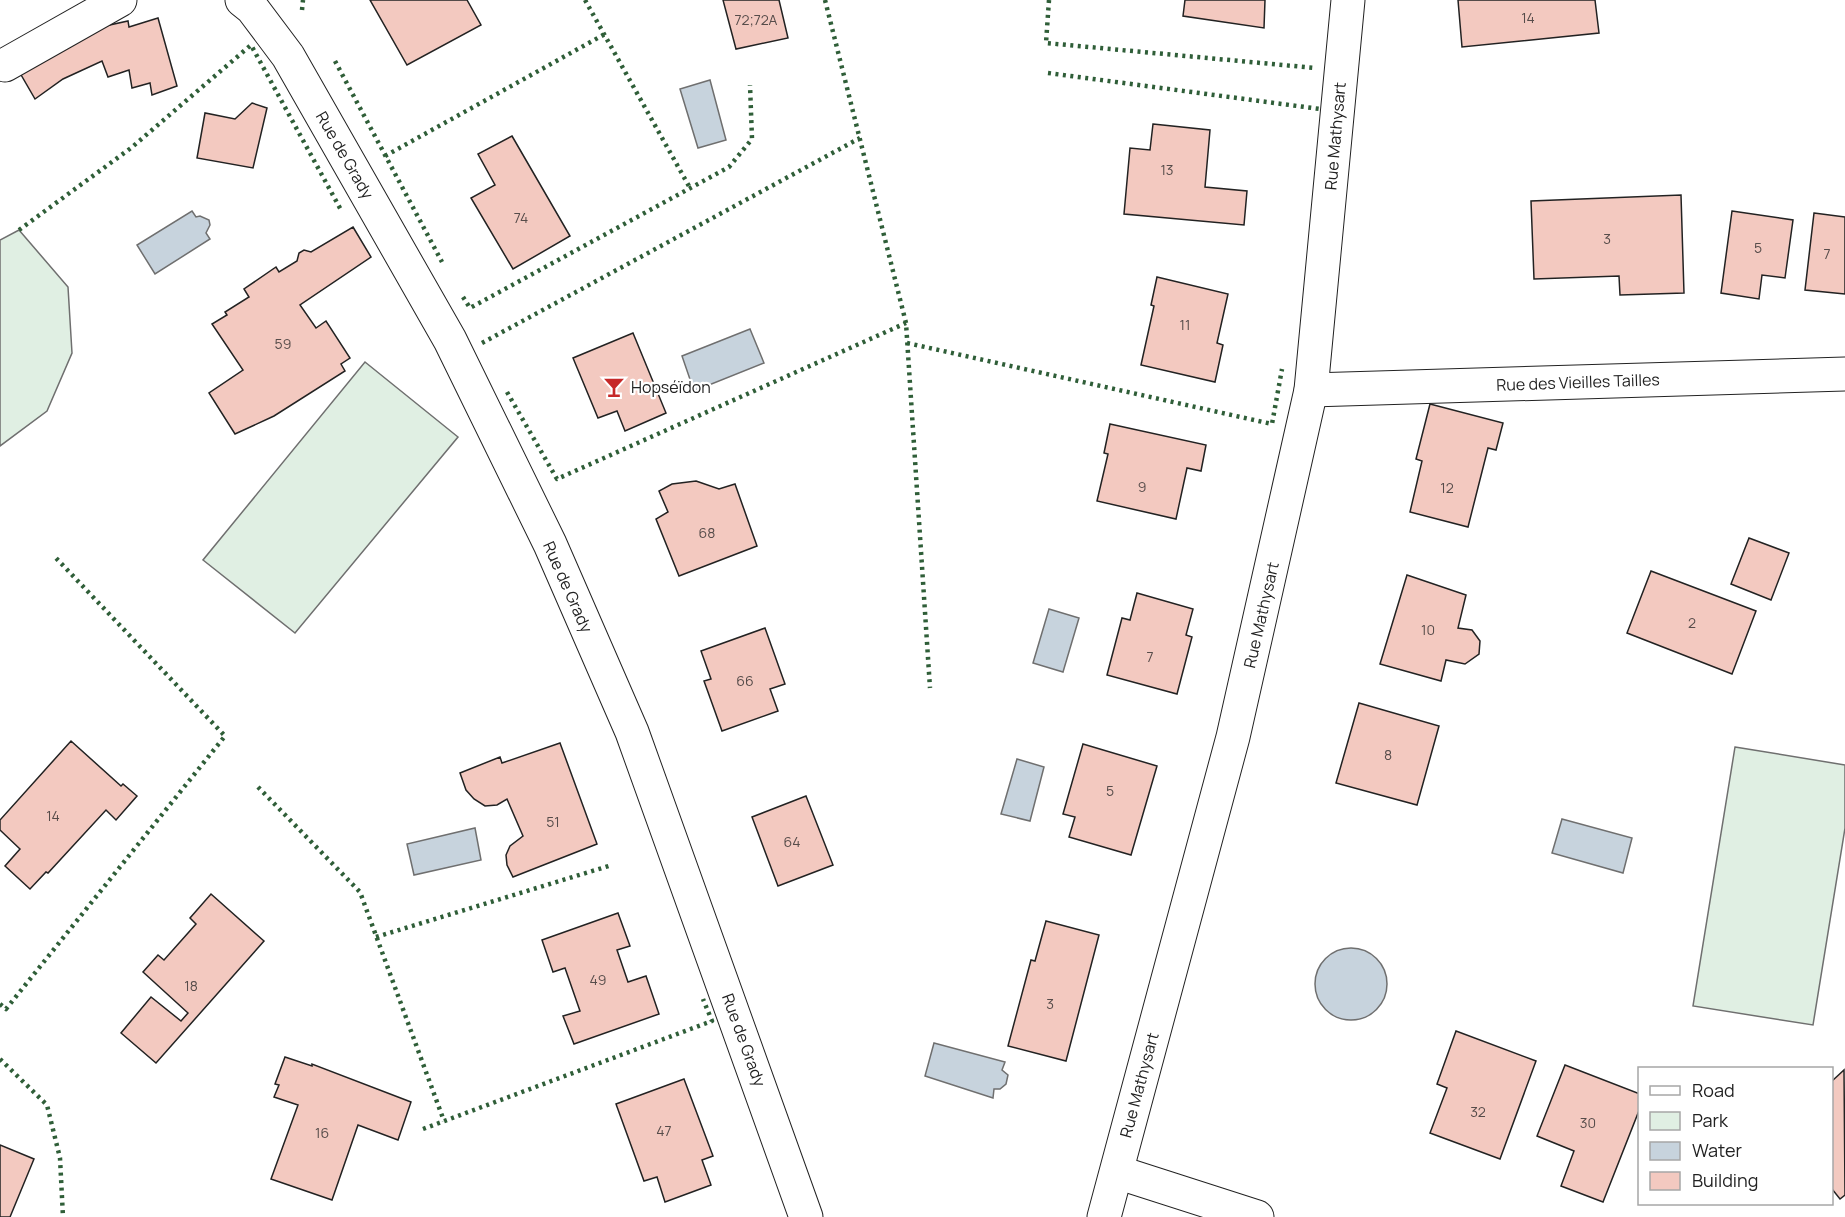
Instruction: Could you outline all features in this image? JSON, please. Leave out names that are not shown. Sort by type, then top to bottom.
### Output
[{"type":"street","points":[[5,65],[120,0]]},
{"type":"street","name":"Rue de Grady","points":[[242,0],[252,8],[288,56],[433,309],[550,544],[632,732],[806,1217]]},
{"type":"street","name":"Rue Mathysart","points":[[1104,1217],[1233,737],[1311,390],[1348,0]]},
{"type":"street","name":"Rue des Vieilles Tailles","points":[[1311,390],[1845,374]]},
{"type":"street","points":[[1117,1172],[1257,1217]]},
{"type":"green space","points":[[19,230],[68,287],[72,353],[47,411],[0,446],[0,240]]},
{"type":"green space","points":[[365,362],[458,437],[295,633],[203,560]]},
{"type":"green space","points":[[1735,747],[1845,765],[1845,828],[1813,1025],[1693,1006]]},
{"type":"water","points":[[710,80],[726,140],[698,148],[680,89]]},
{"type":"water","points":[[192,211],[196,217],[200,216],[209,220],[210,225],[206,233],[210,239],[155,274],[137,245]]},
{"type":"water","points":[[750,329],[764,363],[694,391],[682,356]]},
{"type":"water","points":[[1049,609],[1079,618],[1063,672],[1033,663]]},
{"type":"water","points":[[1017,759],[1044,767],[1030,821],[1001,814]]},
{"type":"water","points":[[1562,819],[1632,838],[1623,873],[1552,853]]},
{"type":"water","points":[[475,828],[481,860],[414,875],[407,844]]},
{"type":"water","points":[[1351,948],[1371,954],[1381,964],[1387,984],[1381,1004],[1371,1014],[1351,1020],[1331,1014],[1321,1004],[1315,984],[1321,964],[1331,954]]},
{"type":"water","points":[[934,1043],[1005,1062],[1002,1070],[1008,1075],[1006,1084],[1000,1089],[994,1089],[993,1098],[925,1076]]},
{"type":"building","points":[[370,0],[467,0],[481,25],[407,65]]},
{"type":"building","points":[[723,0],[779,0],[788,38],[736,49]]},
{"type":"building","points":[[1185,0],[1265,0],[1264,28],[1183,16]]},
{"type":"building","points":[[1458,0],[1595,0],[1599,33],[1462,47]]},
{"type":"building","points":[[158,18],[177,86],[152,95],[150,83],[132,88],[129,70],[108,77],[102,61],[63,79],[35,99],[20,73],[96,28],[128,21],[129,27]]},
{"type":"building","points":[[252,103],[267,108],[253,168],[197,158],[205,113],[235,119]]},
{"type":"building","points":[[1153,124],[1210,130],[1205,187],[1247,191],[1244,225],[1124,214],[1130,148],[1150,150]]},
{"type":"building","points":[[512,136],[570,236],[513,269],[471,198],[495,185],[478,154]]},
{"type":"building","points":[[1681,195],[1684,293],[1620,295],[1619,276],[1534,279],[1531,201]]},
{"type":"building","points":[[1732,211],[1793,220],[1785,278],[1762,275],[1759,299],[1721,293]]},
{"type":"building","points":[[1814,213],[1845,217],[1845,294],[1805,290]]},
{"type":"building","points":[[353,227],[371,257],[300,305],[316,328],[326,321],[350,358],[341,364],[345,371],[274,416],[235,434],[209,393],[243,370],[212,324],[227,315],[225,312],[249,297],[244,289],[276,267],[279,272],[297,261],[299,253],[304,250],[311,252]]},
{"type":"building","points":[[1157,277],[1228,294],[1217,343],[1223,345],[1215,382],[1141,365],[1154,306],[1151,305]]},
{"type":"building","points":[[633,333],[666,413],[625,431],[617,411],[598,418],[573,358]]},
{"type":"building","points":[[1430,404],[1503,423],[1496,450],[1488,448],[1468,527],[1410,512],[1422,461],[1416,459]]},
{"type":"building","points":[[1110,424],[1206,445],[1201,471],[1187,468],[1176,519],[1097,501],[1108,454],[1104,453]]},
{"type":"building","points":[[696,481],[719,489],[735,484],[757,546],[679,576],[656,519],[668,512],[659,491],[672,484]]},
{"type":"building","points":[[1749,538],[1789,553],[1771,600],[1731,584]]},
{"type":"building","points":[[1651,571],[1756,611],[1732,674],[1627,633]]},
{"type":"building","points":[[1407,575],[1466,595],[1458,628],[1472,630],[1480,641],[1479,654],[1465,664],[1446,660],[1441,681],[1380,664]]},
{"type":"building","points":[[1137,593],[1193,609],[1186,635],[1192,637],[1177,694],[1107,675],[1122,618],[1130,620]]},
{"type":"building","points":[[765,628],[785,684],[770,689],[778,711],[722,731],[704,681],[711,679],[701,651]]},
{"type":"building","points":[[1359,703],[1439,726],[1417,805],[1336,783]]},
{"type":"building","points":[[71,741],[121,786],[123,784],[137,796],[116,820],[106,810],[48,873],[46,872],[30,889],[5,866],[20,849],[0,830],[0,820]]},
{"type":"building","points":[[560,743],[597,844],[513,877],[507,865],[506,855],[510,846],[523,836],[507,799],[497,805],[485,806],[466,790],[460,773],[500,757],[502,763]]},
{"type":"building","points":[[1083,744],[1157,766],[1131,855],[1069,837],[1075,817],[1063,814]]},
{"type":"building","points":[[806,796],[833,865],[778,886],[752,817]]},
{"type":"building","points":[[211,894],[264,941],[156,1063],[121,1033],[151,997],[181,1021],[188,1013],[143,972],[158,955],[164,960],[196,924],[190,918]]},
{"type":"building","points":[[618,913],[630,946],[617,950],[628,982],[646,976],[659,1014],[574,1044],[563,1016],[580,1011],[565,968],[553,972],[542,940]]},
{"type":"building","points":[[1046,921],[1099,935],[1066,1061],[1008,1046],[1031,960],[1035,961]]},
{"type":"building","points":[[1456,1031],[1536,1061],[1500,1159],[1430,1133],[1447,1088],[1437,1084]]},
{"type":"building","points":[[285,1057],[312,1066],[312,1064],[411,1102],[398,1140],[358,1125],[332,1200],[271,1179],[298,1105],[274,1097],[279,1085],[275,1084]]},
{"type":"building","points":[[1565,1065],[1638,1093],[1638,1113],[1603,1202],[1561,1186],[1574,1151],[1537,1136]]},
{"type":"building","points":[[1844,1070],[1845,1195],[1840,1199],[1833,1190],[1833,1080]]},
{"type":"building","points":[[684,1079],[713,1156],[702,1160],[711,1185],[665,1202],[657,1177],[644,1181],[616,1104]]},
{"type":"building","points":[[0,1145],[34,1159],[10,1217],[0,1217]]},
{"type":"hedge","points":[[302,10],[303,0]]},
{"type":"hedge","points":[[585,0],[690,188]]},
{"type":"hedge","points":[[825,0],[906,323],[930,688]]},
{"type":"hedge","points":[[1049,0],[1046,43],[1315,68]]},
{"type":"hedge","points":[[385,156],[605,34]]},
{"type":"hedge","points":[[19,230],[131,148],[251,45],[341,210]]},
{"type":"hedge","points":[[335,61],[442,262]]},
{"type":"hedge","points":[[1048,73],[1320,109]]},
{"type":"hedge","points":[[463,297],[470,308],[729,167],[752,139],[750,85]]},
{"type":"hedge","points":[[482,343],[860,138]]},
{"type":"hedge","points":[[507,392],[557,479],[906,323]]},
{"type":"hedge","points":[[907,343],[1272,424],[1282,369]]},
{"type":"hedge","points":[[0,1004],[6,1009],[225,736],[56,558]]},
{"type":"hedge","points":[[258,787],[360,892],[444,1121]]},
{"type":"hedge","points":[[376,937],[612,865]]},
{"type":"hedge","points":[[423,1129],[712,1021],[703,999]]},
{"type":"hedge","points":[[0,1059],[47,1105],[60,1158],[63,1217]]},
{"type":"place","name":"Hopséïdon","points":[[614,387]]}]
